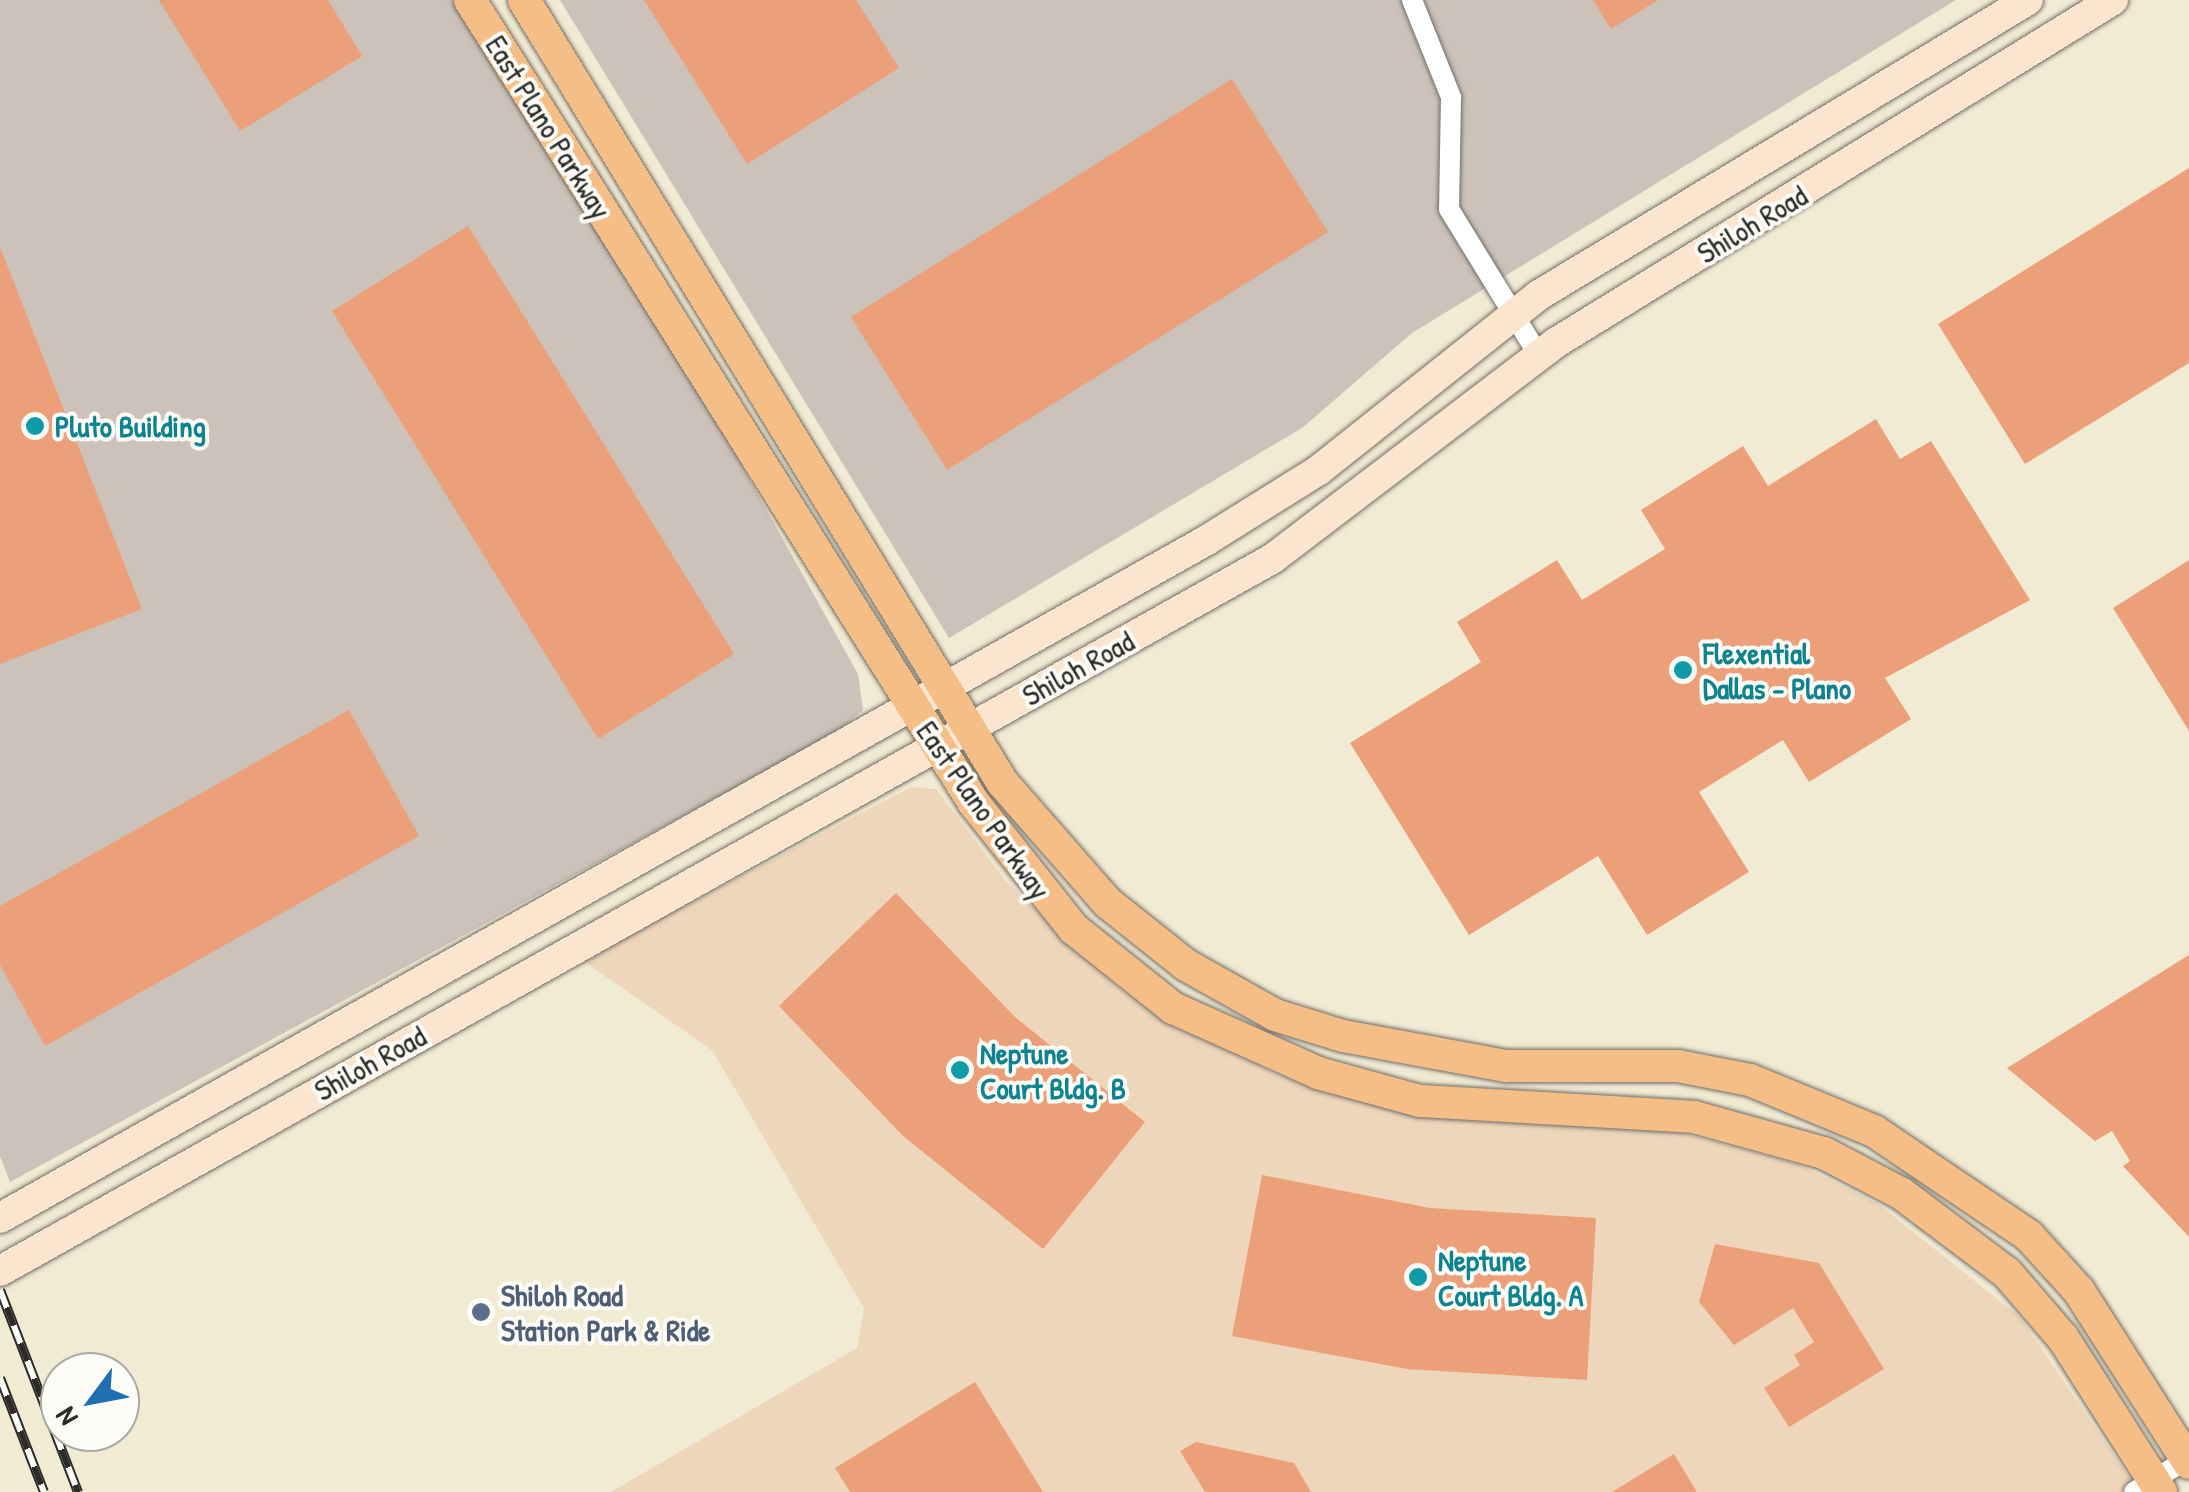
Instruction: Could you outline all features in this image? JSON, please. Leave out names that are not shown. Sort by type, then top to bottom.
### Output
[{"type":"main road","name":"East Plano Parkway","points":[[470,0],[936,744],[1074,929],[1173,1008],[1258,1051],[1420,1101],[1694,1117],[1855,1170],[2007,1272],[2063,1338],[2150,1488]]},
{"type":"main road","name":"East Plano Parkway","points":[[524,0],[1002,782],[1108,903],[1186,965],[1276,1015],[1441,1057],[1678,1066],[1750,1080],[1874,1131],[2030,1236],[2079,1291],[2188,1461]]},
{"type":"main road","name":"Shiloh Road","points":[[0,1218],[914,710],[1318,470],[1510,315],[2028,0]]},
{"type":"main road","name":"Shiloh Road","points":[[0,1270],[1272,559],[1538,354],[2113,0]]},
{"type":"main road","points":[[516,74],[554,49]]},
{"type":"main road","points":[[1789,144],[1814,187]]},
{"type":"main road","points":[[670,319],[706,297]]},
{"type":"main road","points":[[583,896],[605,934]]},
{"type":"main road","points":[[1258,1051],[1276,1015]]},
{"type":"main road","points":[[1855,1170],[1874,1131]]},
{"type":"street","points":[[1412,0],[1451,97],[1449,209],[1510,315],[1538,354]]},
{"type":"street","points":[[2150,1488],[2188,1461]]},
{"type":"shaded area","points":[[0,0],[452,0],[736,455],[858,674],[863,710],[837,732],[10,1182],[0,1156]]},
{"type":"shaded area","points":[[560,0],[1956,0],[1412,333],[1302,428],[949,638]]},
{"type":"shaded area","points":[[911,787],[936,789],[1006,881],[1122,991],[1276,1075],[1359,1101],[1659,1127],[1798,1164],[1877,1203],[2020,1317],[2139,1492],[611,1492],[857,1348],[864,1308],[712,1050],[582,960]]},
{"type":"building","points":[[159,0],[328,0],[362,56],[240,131]]},
{"type":"building","points":[[644,0],[856,0],[899,68],[747,164]]},
{"type":"building","points":[[1593,0],[1658,0],[1611,29]]},
{"type":"building","points":[[1232,79],[1328,232],[947,470],[851,317]]},
{"type":"building","points":[[2189,168],[2189,363],[2025,464],[1938,324]]},
{"type":"building","points":[[468,226],[734,654],[598,739],[332,311]]},
{"type":"building","name":"Pluto Building","points":[[0,247],[142,609],[0,664]]},
{"type":"building","name":"Flexential Dallas - Plano","points":[[1876,419],[1900,459],[1931,441],[2030,600],[1885,678],[1911,719],[1809,782],[1783,740],[1699,792],[1749,872],[1647,935],[1598,856],[1469,935],[1350,743],[1481,662],[1457,622],[1557,560],[1582,600],[1665,549],[1641,510],[1743,446],[1768,486]]},
{"type":"building","points":[[2189,560],[2189,731],[2113,608]]},
{"type":"building","points":[[349,710],[419,836],[45,1046],[0,965],[0,906]]},
{"type":"building","name":"Neptune Court Bldg. B","points":[[896,893],[1015,1017],[1145,1122],[1043,1249],[902,1135],[779,1006]]},
{"type":"building","points":[[2189,955],[2189,1237],[2123,1166],[2130,1161],[2112,1131],[2095,1141],[2007,1068]]},
{"type":"building","name":"Neptune Court Bldg. A","points":[[1262,1175],[1430,1208],[1596,1218],[1587,1380],[1407,1369],[1232,1336]]},
{"type":"building","points":[[1715,1244],[1819,1263],[1884,1369],[1789,1427],[1764,1388],[1800,1365],[1794,1355],[1814,1342],[1793,1308],[1734,1345],[1699,1302]]},
{"type":"building","points":[[975,1382],[1043,1492],[850,1492],[835,1468]]},
{"type":"building","points":[[1196,1442],[1294,1463],[1311,1492],[1205,1492],[1180,1451]]},
{"type":"building","points":[[1674,1454],[1697,1492],[1612,1492]]},
{"type":"railway","points":[[0,1290],[78,1492]]},
{"type":"railway","points":[[0,1378],[44,1492]]},
{"type":"place","name":"Pluto Building","points":[[35,426]]},
{"type":"place","name":"Flexential Dallas - Plano","points":[[1683,670]]},
{"type":"place","name":"Neptune Court Bldg. B","points":[[960,1070]]},
{"type":"place","name":"Neptune Court Bldg. A","points":[[1418,1277]]},
{"type":"place","name":"Shiloh Road Station Park & Ride","points":[[481,1312]]}]
